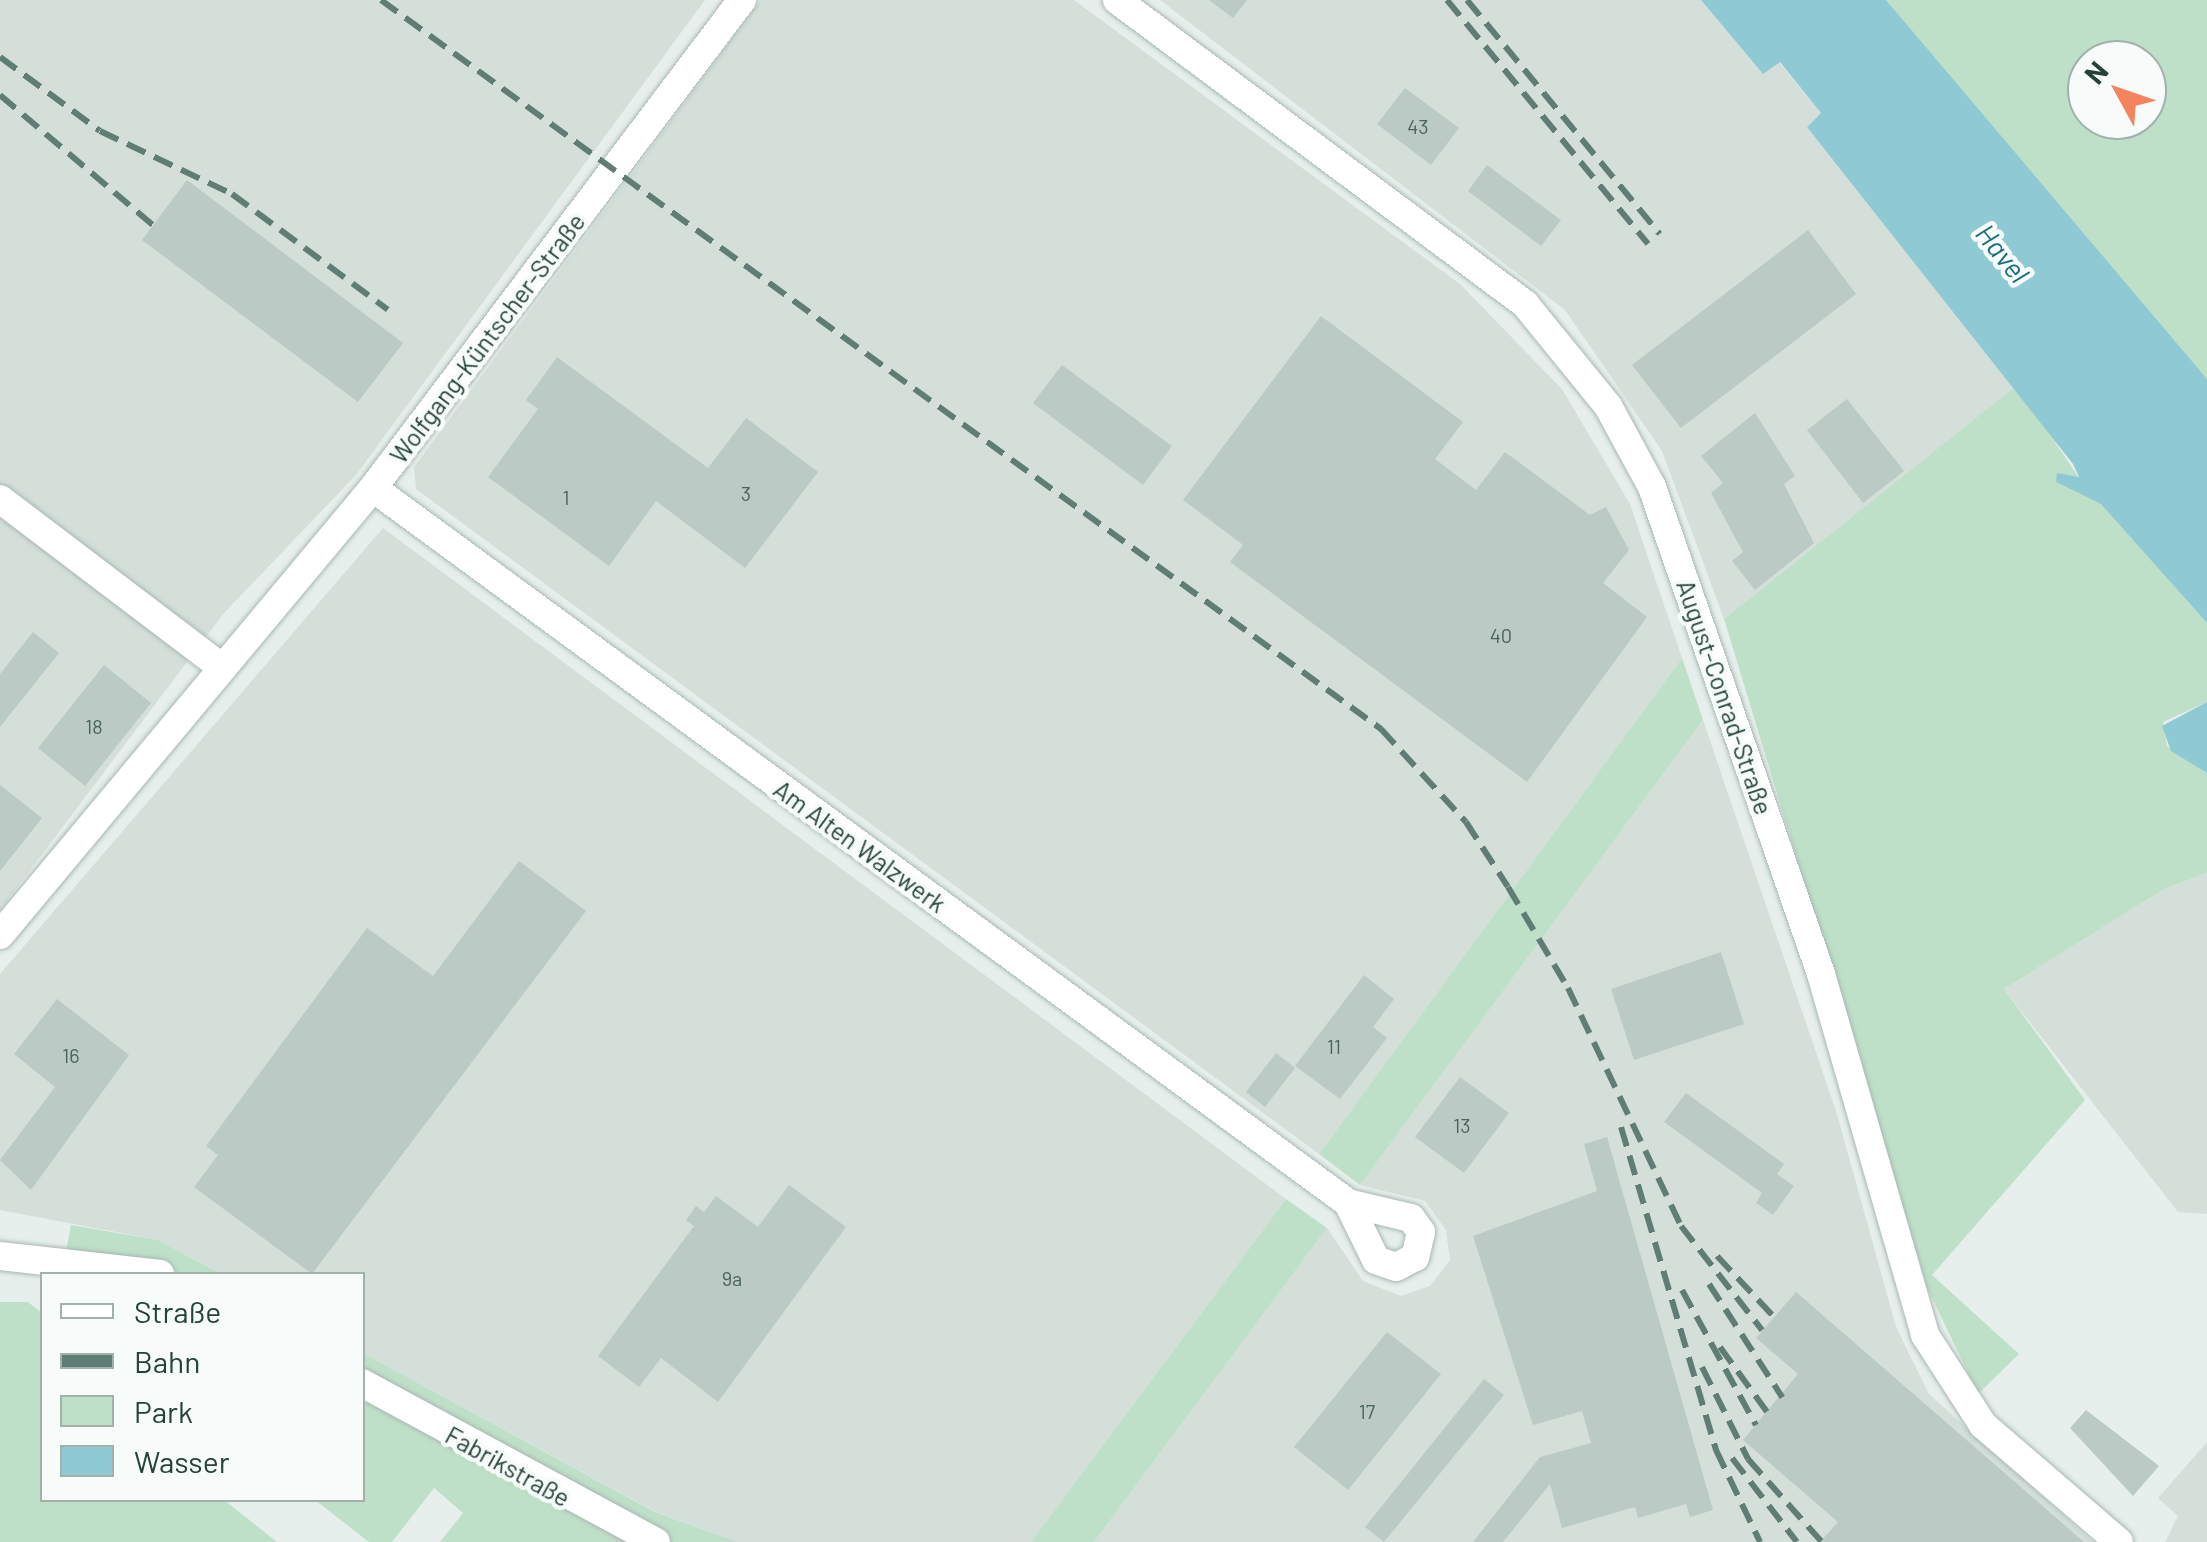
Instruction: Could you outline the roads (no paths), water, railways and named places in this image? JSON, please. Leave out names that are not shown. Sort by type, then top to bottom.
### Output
[{"type":"street","name":"Wolfgang-Küntscher-Straße","points":[[0,934],[218,664],[373,488],[742,0]]},
{"type":"street","name":"August-Conrad-Straße","points":[[1117,0],[1525,304],[1608,406],[1652,487],[1822,974],[1925,1335],[1983,1425],[2119,1542]]},
{"type":"street","name":"Am Alten Walzwerk","points":[[373,488],[1348,1204]]},
{"type":"street","points":[[0,499],[218,664]]},
{"type":"street","points":[[0,1256],[142,1272]]},
{"type":"street","name":"Fabrikstraße","points":[[365,1385],[656,1542]]},
{"type":"water","name":"Havel","points":[[1701,0],[1886,0],[2207,379],[2207,623],[2101,504],[2056,482],[2057,473],[2079,477],[2073,464],[1807,127],[1821,113],[1780,62],[1763,74]]},
{"type":"water","points":[[2207,702],[2207,773],[2171,751],[2162,726]]},
{"type":"railway","points":[[381,0],[1381,729],[1466,822],[1508,887],[1568,988],[1681,1226],[1762,1330]]},
{"type":"railway","points":[[1447,0],[1648,244]]},
{"type":"railway","points":[[1467,0],[1660,234]]},
{"type":"railway","points":[[0,57],[100,131],[232,194],[388,310]]},
{"type":"railway","points":[[0,95],[153,225]]},
{"type":"railway","points":[[1621,1127],[1716,1450],[1760,1542]]},
{"type":"railway","points":[[1717,1256],[1774,1317]]},
{"type":"railway","points":[[1709,1284],[1782,1397]]},
{"type":"railway","points":[[1682,1290],[1756,1425]]},
{"type":"railway","points":[[1720,1347],[1767,1412]]},
{"type":"railway","points":[[1702,1367],[1748,1459],[1821,1541]]},
{"type":"railway","points":[[1732,1458],[1797,1542]]}]
